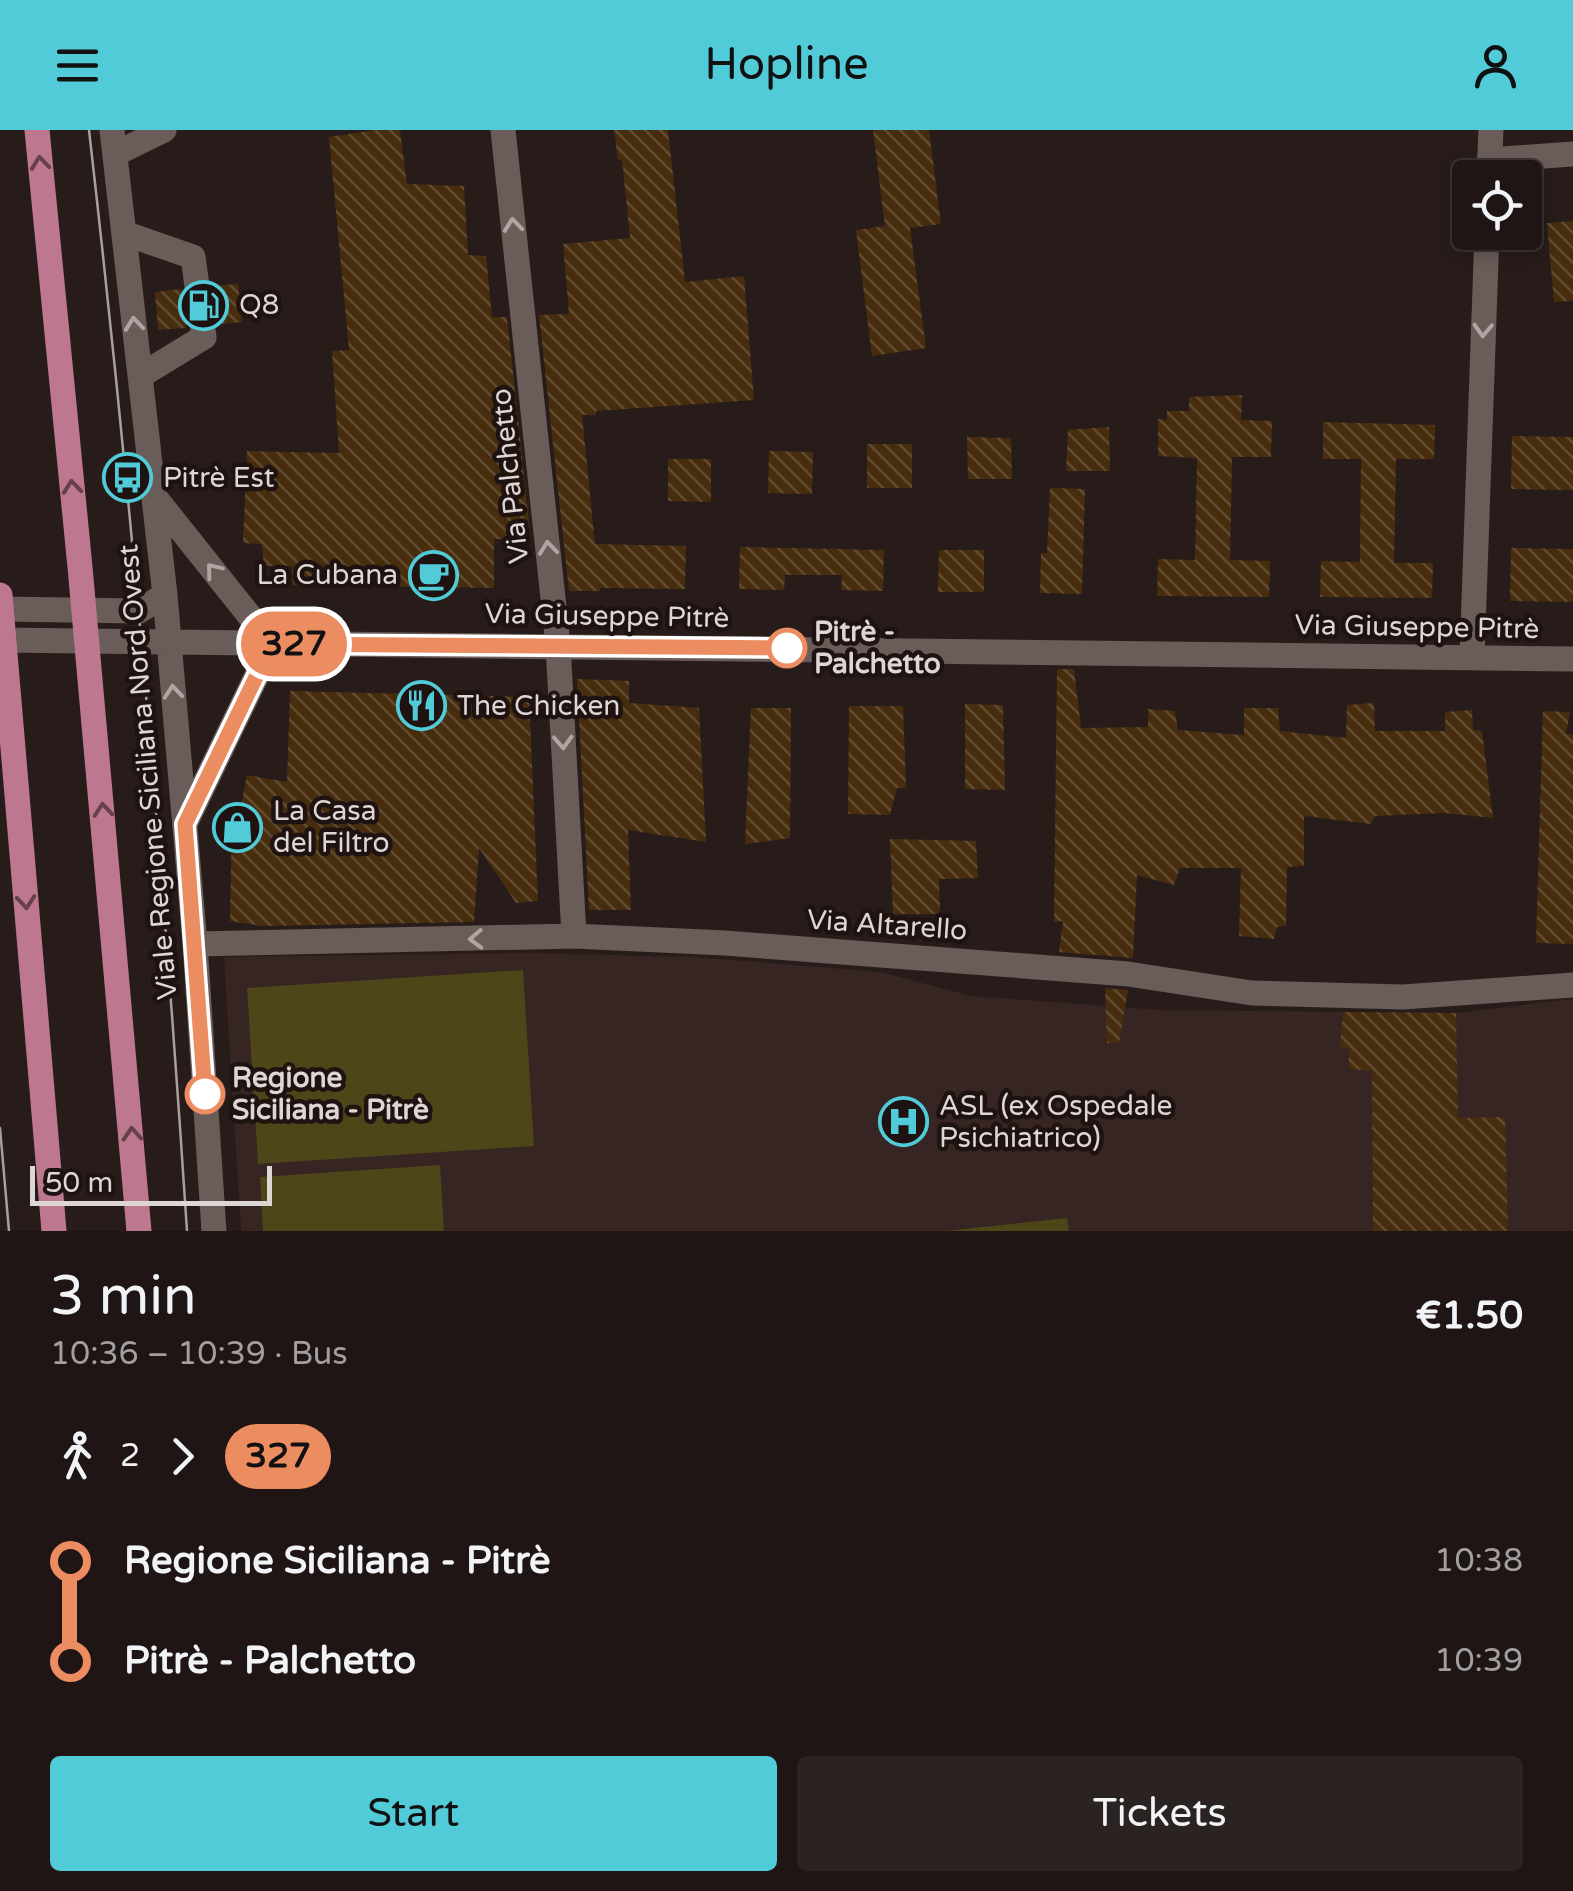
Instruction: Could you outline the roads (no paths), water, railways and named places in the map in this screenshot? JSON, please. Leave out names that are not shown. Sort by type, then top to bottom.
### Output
[{"type":"main road","name":"Viale Regione Siciliana Nord Ovest","points":[[37,130],[139,1231]]},
{"type":"main road","points":[[0,596],[54,1231]]},
{"type":"street","points":[[114,142],[164,130]]},
{"type":"street","name":"Via Palchetto","points":[[502,130],[558,644],[574,936]]},
{"type":"street","points":[[1489,160],[1491,130]]},
{"type":"street","name":"Viale Regione Siciliana Nord Ovest","points":[[114,142],[165,595],[195,944],[214,1231]]},
{"type":"street","points":[[1539,160],[1573,154]]},
{"type":"street","points":[[124,233],[193,257],[204,337],[140,376]]},
{"type":"street","points":[[1472,658],[1486,250]]},
{"type":"street","points":[[154,496],[272,644],[185,824]]},
{"type":"street","points":[[0,609],[139,611],[165,595]]},
{"type":"street","name":"Via Giuseppe Pitrè","points":[[0,640],[1573,659]]},
{"type":"street","name":"Via Altarello","points":[[195,944],[574,936],[724,943],[1128,974],[1252,993],[1403,996],[1573,984]]},
{"type":"tram line","points":[[89,130],[145,680],[187,1231]]},
{"type":"tram line","points":[[0,1128],[9,1231]]},
{"type":"place","name":"Q8","points":[[204,305]]},
{"type":"place","name":"Pitrè Est","points":[[128,478]]},
{"type":"place","name":"La Cubana","points":[[433,575]]},
{"type":"place","name":"Pitrè - Palchetto","points":[[787,648]]},
{"type":"place","name":"The Chicken","points":[[422,706]]},
{"type":"place","name":"La Casa del Filtro","points":[[238,827]]},
{"type":"place","name":"Regione Siciliana - Pitrè","points":[[205,1094]]},
{"type":"place","name":"ASL (ex Ospedale Psichiatrico)","points":[[904,1122]]}]
